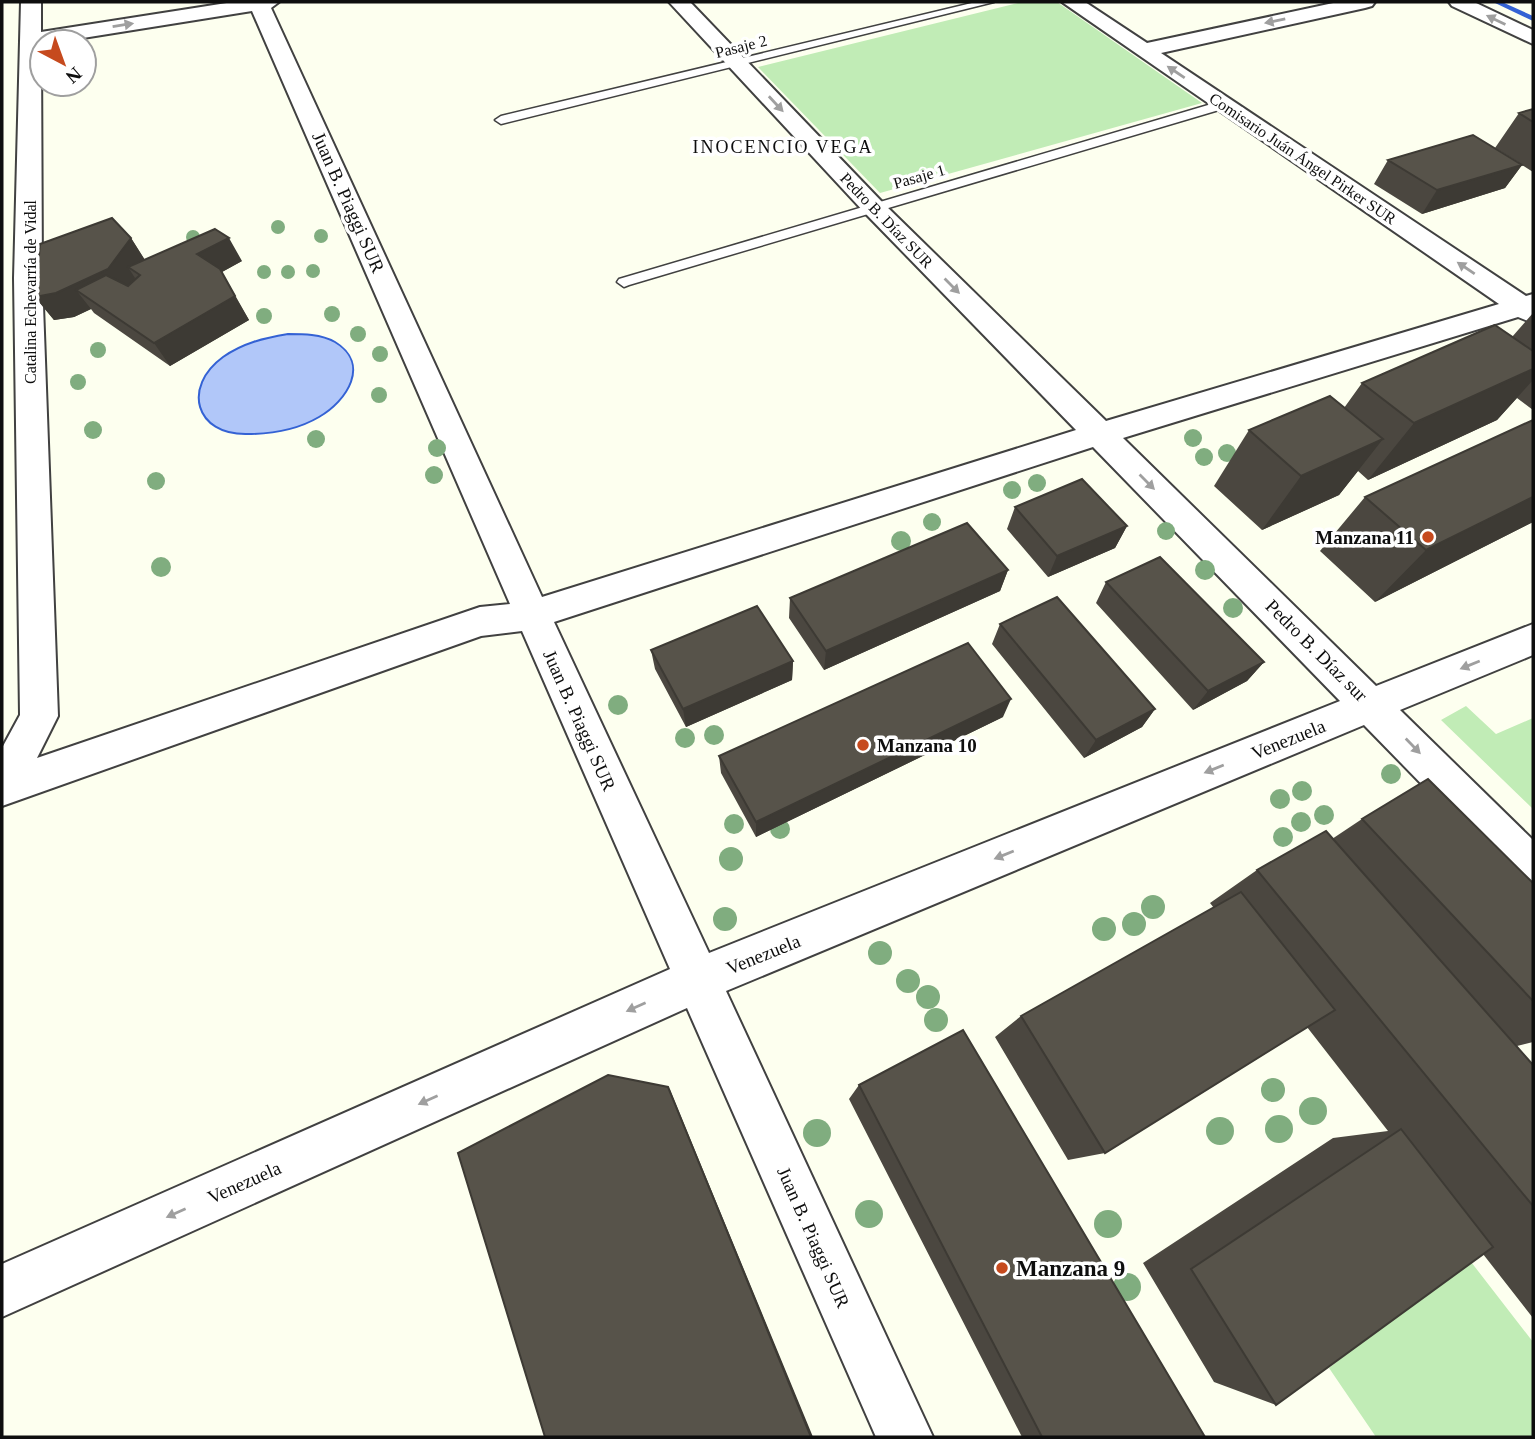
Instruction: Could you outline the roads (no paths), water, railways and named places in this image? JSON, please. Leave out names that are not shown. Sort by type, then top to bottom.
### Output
[{"type":"street","name":"Catalina Echevarría de Vidal","points":[[31,2],[31,28]]},
{"type":"street","points":[[98,29],[262,2]]},
{"type":"street","name":"Juan B. Piaggi SUR","points":[[262,2],[532,615],[905,1437]]},
{"type":"street","name":"Pedro B. Díaz SUR","points":[[679,2],[874,208],[1098,434]]},
{"type":"street","name":"Comisario Juán Ángel Pirker SUR","points":[[1072,2],[1530,308]]},
{"type":"street","points":[[1143,50],[1365,2]]},
{"type":"street","points":[[1460,2],[1533,38]]},
{"type":"street","name":"Catalina Echevarría de Vidal","points":[[2,787],[39,716],[36,583],[15,281],[28,85]]},
{"type":"street","points":[[2,787],[480,622],[532,615],[1098,434],[1530,308]]},
{"type":"street","name":"Pedro B. Díaz sur","points":[[1098,434],[1372,705],[1533,869]]},
{"type":"street","name":"Venezuela","points":[[2,1291],[698,980],[1533,639]]},
{"type":"lane","name":"Pasaje 2","points":[[501,120],[989,2]]},
{"type":"lane","name":"Pasaje 1","points":[[624,282],[1225,104]]},
{"type":"water","points":[[288,334],[324,337],[346,351],[352,361],[353,371],[346,392],[319,417],[284,430],[247,434],[216,427],[206,418],[200,407],[202,382],[210,369],[238,348],[262,339]]},
{"type":"waterway","points":[[1497,2],[1533,19]]},
{"type":"place","name":"Manzana 11","points":[[1428,537]]},
{"type":"place","name":"Manzana 10","points":[[863,745]]},
{"type":"place","name":"Manzana 9","points":[[1002,1268]]},
{"type":"district","name":"INOCENCIO VEGA","points":[[783,147]]}]
